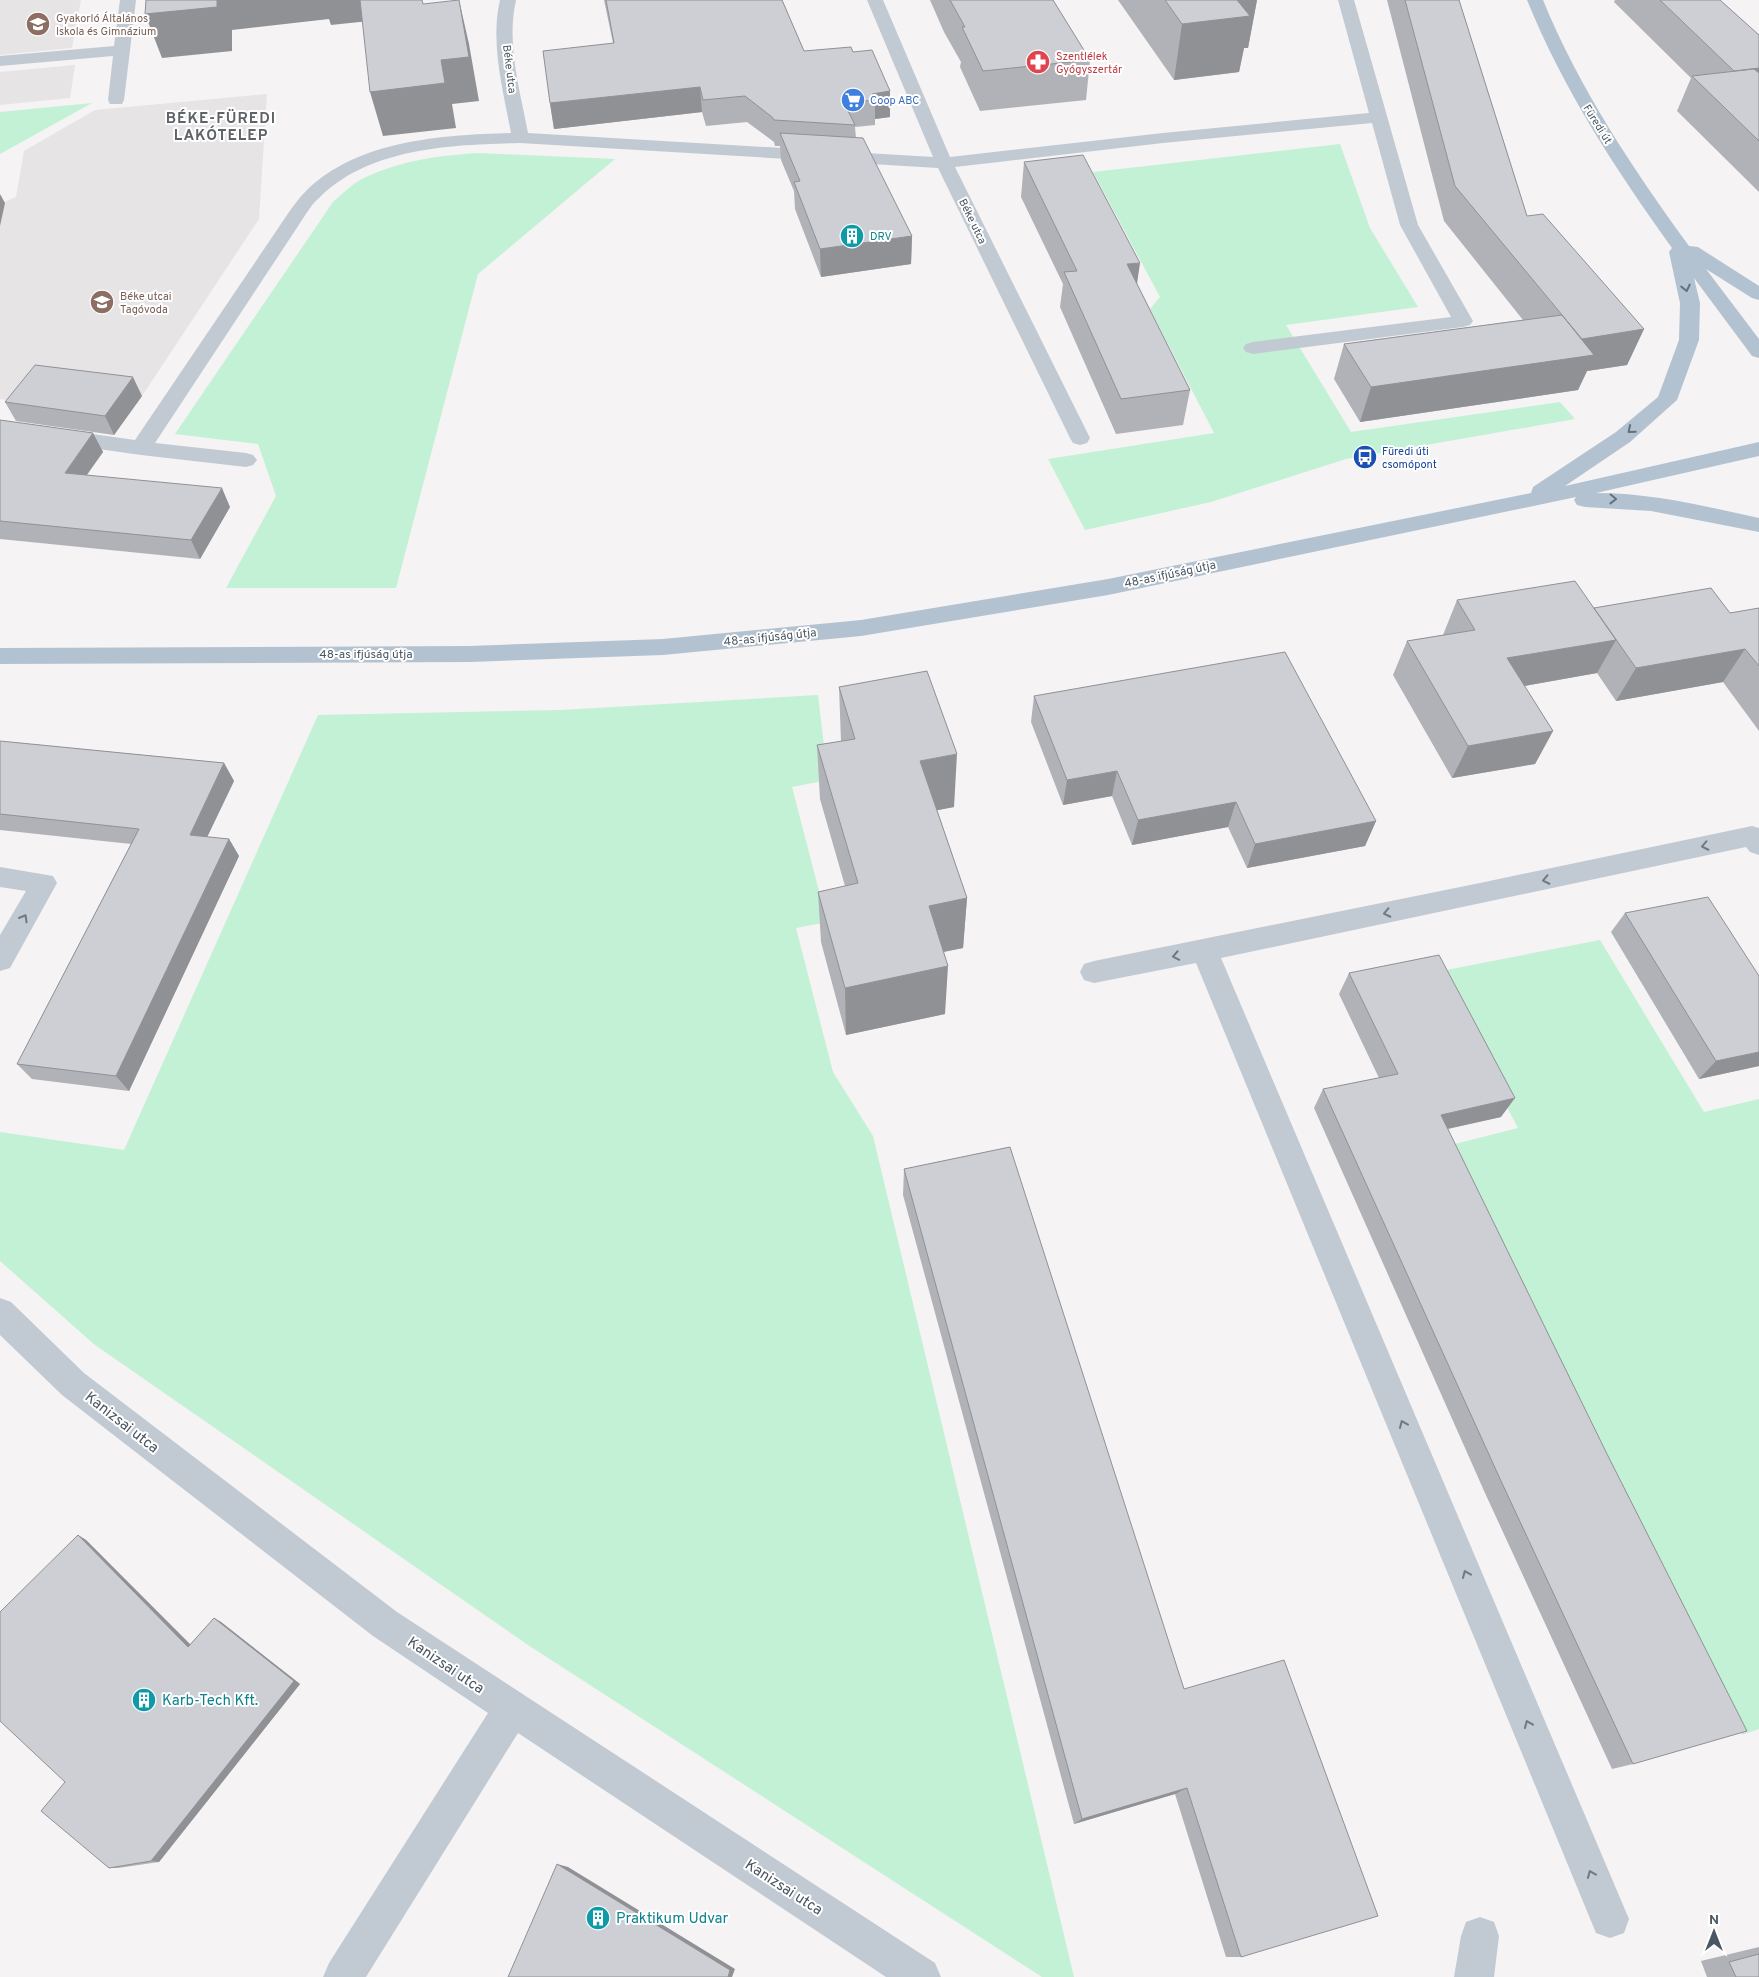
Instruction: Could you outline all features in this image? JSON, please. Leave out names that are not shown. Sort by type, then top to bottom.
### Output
[{"type":"main road","name":"Füredi út","points":[[1535,0],[1546,28],[1570,77],[1633,181],[1675,241],[1759,352]]},
{"type":"main road","points":[[1675,241],[1759,294]]},
{"type":"main road","points":[[1529,501],[1623,437],[1667,400],[1689,340],[1690,303],[1675,241]]},
{"type":"main road","points":[[1529,501],[1759,449]]},
{"type":"main road","points":[[1529,501],[1617,499],[1689,510],[1759,525]]},
{"type":"main road","name":"48-as ifjúság útja","points":[[0,656],[470,654],[653,648],[861,628],[1108,587],[1529,501]]},
{"type":"main road","points":[[0,642],[140,656]]},
{"type":"street","points":[[116,100],[128,0]]},
{"type":"street","name":"Béke utca","points":[[508,0],[504,18],[508,64],[520,138]]},
{"type":"street","name":"Béke utca","points":[[875,0],[944,163],[1080,438]]},
{"type":"street","points":[[1253,348],[1463,321],[1409,225],[1377,117],[1346,0]]},
{"type":"street","points":[[0,61],[121,50]]},
{"type":"street","points":[[140,448],[294,218],[314,192],[344,170],[380,155],[470,139],[520,138],[944,163],[1163,138],[1377,117]]},
{"type":"street","points":[[0,428],[140,448],[246,460]]},
{"type":"street","points":[[1094,972],[1752,836],[1759,845]]},
{"type":"street","points":[[0,877],[44,883],[0,960]]},
{"type":"street","points":[[1204,950],[1610,1919]]},
{"type":"street","name":"Kanizsai utca","points":[[0,1313],[74,1384],[385,1624],[921,1977]]},
{"type":"street","points":[[343,1977],[512,1709]]},
{"type":"street","points":[[1474,1977],[1480,1936]]},
{"type":"shaded area","name":"Gyakorló Általános Iskola és Gimnázium","points":[[0,0],[81,0],[72,48],[0,55]]},
{"type":"shaded area","name":"Gyakorló Általános Iskola és Gimnázium","points":[[75,65],[70,98],[0,105],[0,72]]},
{"type":"shaded area","name":"Béke utcai Tagóvoda","points":[[267,94],[259,219],[142,396],[46,384],[31,403],[0,399],[0,204],[16,197],[24,151],[95,110]]},
{"type":"green space","points":[[92,103],[0,154],[0,112]]},
{"type":"green space","points":[[1340,144],[1370,228],[1418,307],[1286,325],[1351,432],[1560,402],[1575,419],[1346,459],[1211,502],[1085,530],[1048,459],[1214,433],[1150,309],[1160,297],[1093,172]]},
{"type":"green space","points":[[477,153],[615,159],[478,274],[396,588],[226,588],[276,496],[258,444],[175,434],[333,202],[360,180],[388,168],[417,160]]},
{"type":"green space","points":[[818,695],[828,780],[792,787],[827,922],[796,928],[833,1072],[873,1136],[1074,1977],[1042,1977],[528,1645],[95,1345],[0,1261],[0,1132],[124,1150],[318,715],[561,710]]},
{"type":"green space","points":[[1600,940],[1704,1112],[1759,1099],[1759,1729],[1742,1735],[1451,1145],[1518,1128],[1436,972]]},
{"type":"building","points":[[146,0],[217,0],[217,7],[145,14]]},
{"type":"building","points":[[360,0],[422,0],[423,4],[459,0],[469,57],[441,60],[445,83],[370,92]]},
{"type":"building","points":[[606,0],[782,0],[804,51],[851,47],[853,52],[872,50],[890,91],[872,94],[875,100],[844,103],[855,125],[774,120],[745,96],[703,100],[700,87],[550,103],[543,51],[614,43]]},
{"type":"building","points":[[950,0],[1053,0],[1090,60],[983,71],[962,27],[965,27]]},
{"type":"building","points":[[1165,0],[1237,0],[1250,16],[1182,24]]},
{"type":"building","points":[[1405,0],[1459,0],[1527,216],[1543,214],[1644,329],[1582,339],[1455,186]]},
{"type":"building","points":[[1660,0],[1720,0],[1759,35],[1759,68],[1734,71]]},
{"type":"building","points":[[1754,69],[1759,73],[1759,141],[1692,76]]},
{"type":"building","points":[[780,133],[863,138],[912,236],[820,249],[794,182],[800,181]]},
{"type":"building","points":[[1083,155],[1140,263],[1127,264],[1190,390],[1121,399],[1064,272],[1077,271],[1024,162]]},
{"type":"building","points":[[1562,315],[1594,355],[1371,387],[1344,344]]},
{"type":"building","points":[[35,365],[133,377],[105,416],[5,402]]},
{"type":"building","points":[[0,420],[93,433],[65,473],[222,488],[191,540],[0,521]]},
{"type":"building","points":[[1575,581],[1616,640],[1507,658],[1553,731],[1468,746],[1407,641],[1475,630],[1457,600]]},
{"type":"building","points":[[1711,588],[1730,613],[1759,608],[1759,666],[1745,649],[1636,668],[1594,608]]},
{"type":"building","points":[[1285,652],[1376,821],[1255,844],[1236,802],[1138,820],[1117,771],[1067,780],[1034,696]]},
{"type":"building","points":[[927,671],[957,754],[920,761],[967,898],[929,906],[948,966],[845,988],[818,892],[858,883],[817,745],[855,739],[839,687]]},
{"type":"building","points":[[0,741],[224,763],[190,835],[229,839],[116,1076],[17,1064],[139,829],[0,814]]},
{"type":"building","points":[[1708,897],[1759,976],[1759,1052],[1716,1061],[1625,913]]},
{"type":"building","points":[[1439,955],[1515,1098],[1441,1115],[1607,1454],[1747,1731],[1633,1764],[1501,1481],[1323,1089],[1398,1074],[1349,973]]},
{"type":"building","points":[[1010,1147],[1184,1689],[1284,1660],[1378,1916],[1241,1957],[1187,1788],[1082,1819],[904,1169]]},
{"type":"building","name":"Karb-Tech Kft.","points":[[78,1535],[188,1647],[214,1618],[294,1681],[151,1861],[109,1868],[41,1811],[65,1782],[0,1721],[0,1612]]},
{"type":"building","name":"Praktikum Udvar","points":[[557,1864],[730,1970],[728,1977],[508,1977]]},
{"type":"building","points":[[1759,1954],[1759,1977],[1736,1977],[1729,1962]]},
{"type":"place","name":"Gyakorló Általános Iskola és Gimnázium","points":[[38,24]]},
{"type":"place","name":"Szentlélek Gyógyszertár","points":[[1038,62]]},
{"type":"place","name":"Coop ABC","points":[[853,100]]},
{"type":"place","name":"DRV","points":[[852,236]]},
{"type":"place","name":"Béke utcai Tagóvoda","points":[[102,302]]},
{"type":"place","name":"Füredi úti csomópont","points":[[1365,457]]},
{"type":"place","name":"Karb-Tech Kft.","points":[[144,1700]]},
{"type":"place","name":"Praktikum Udvar","points":[[598,1918]]},
{"type":"district","name":"BÉKE-FÜREDI LAKÓTELEP","points":[[221,126]]}]
